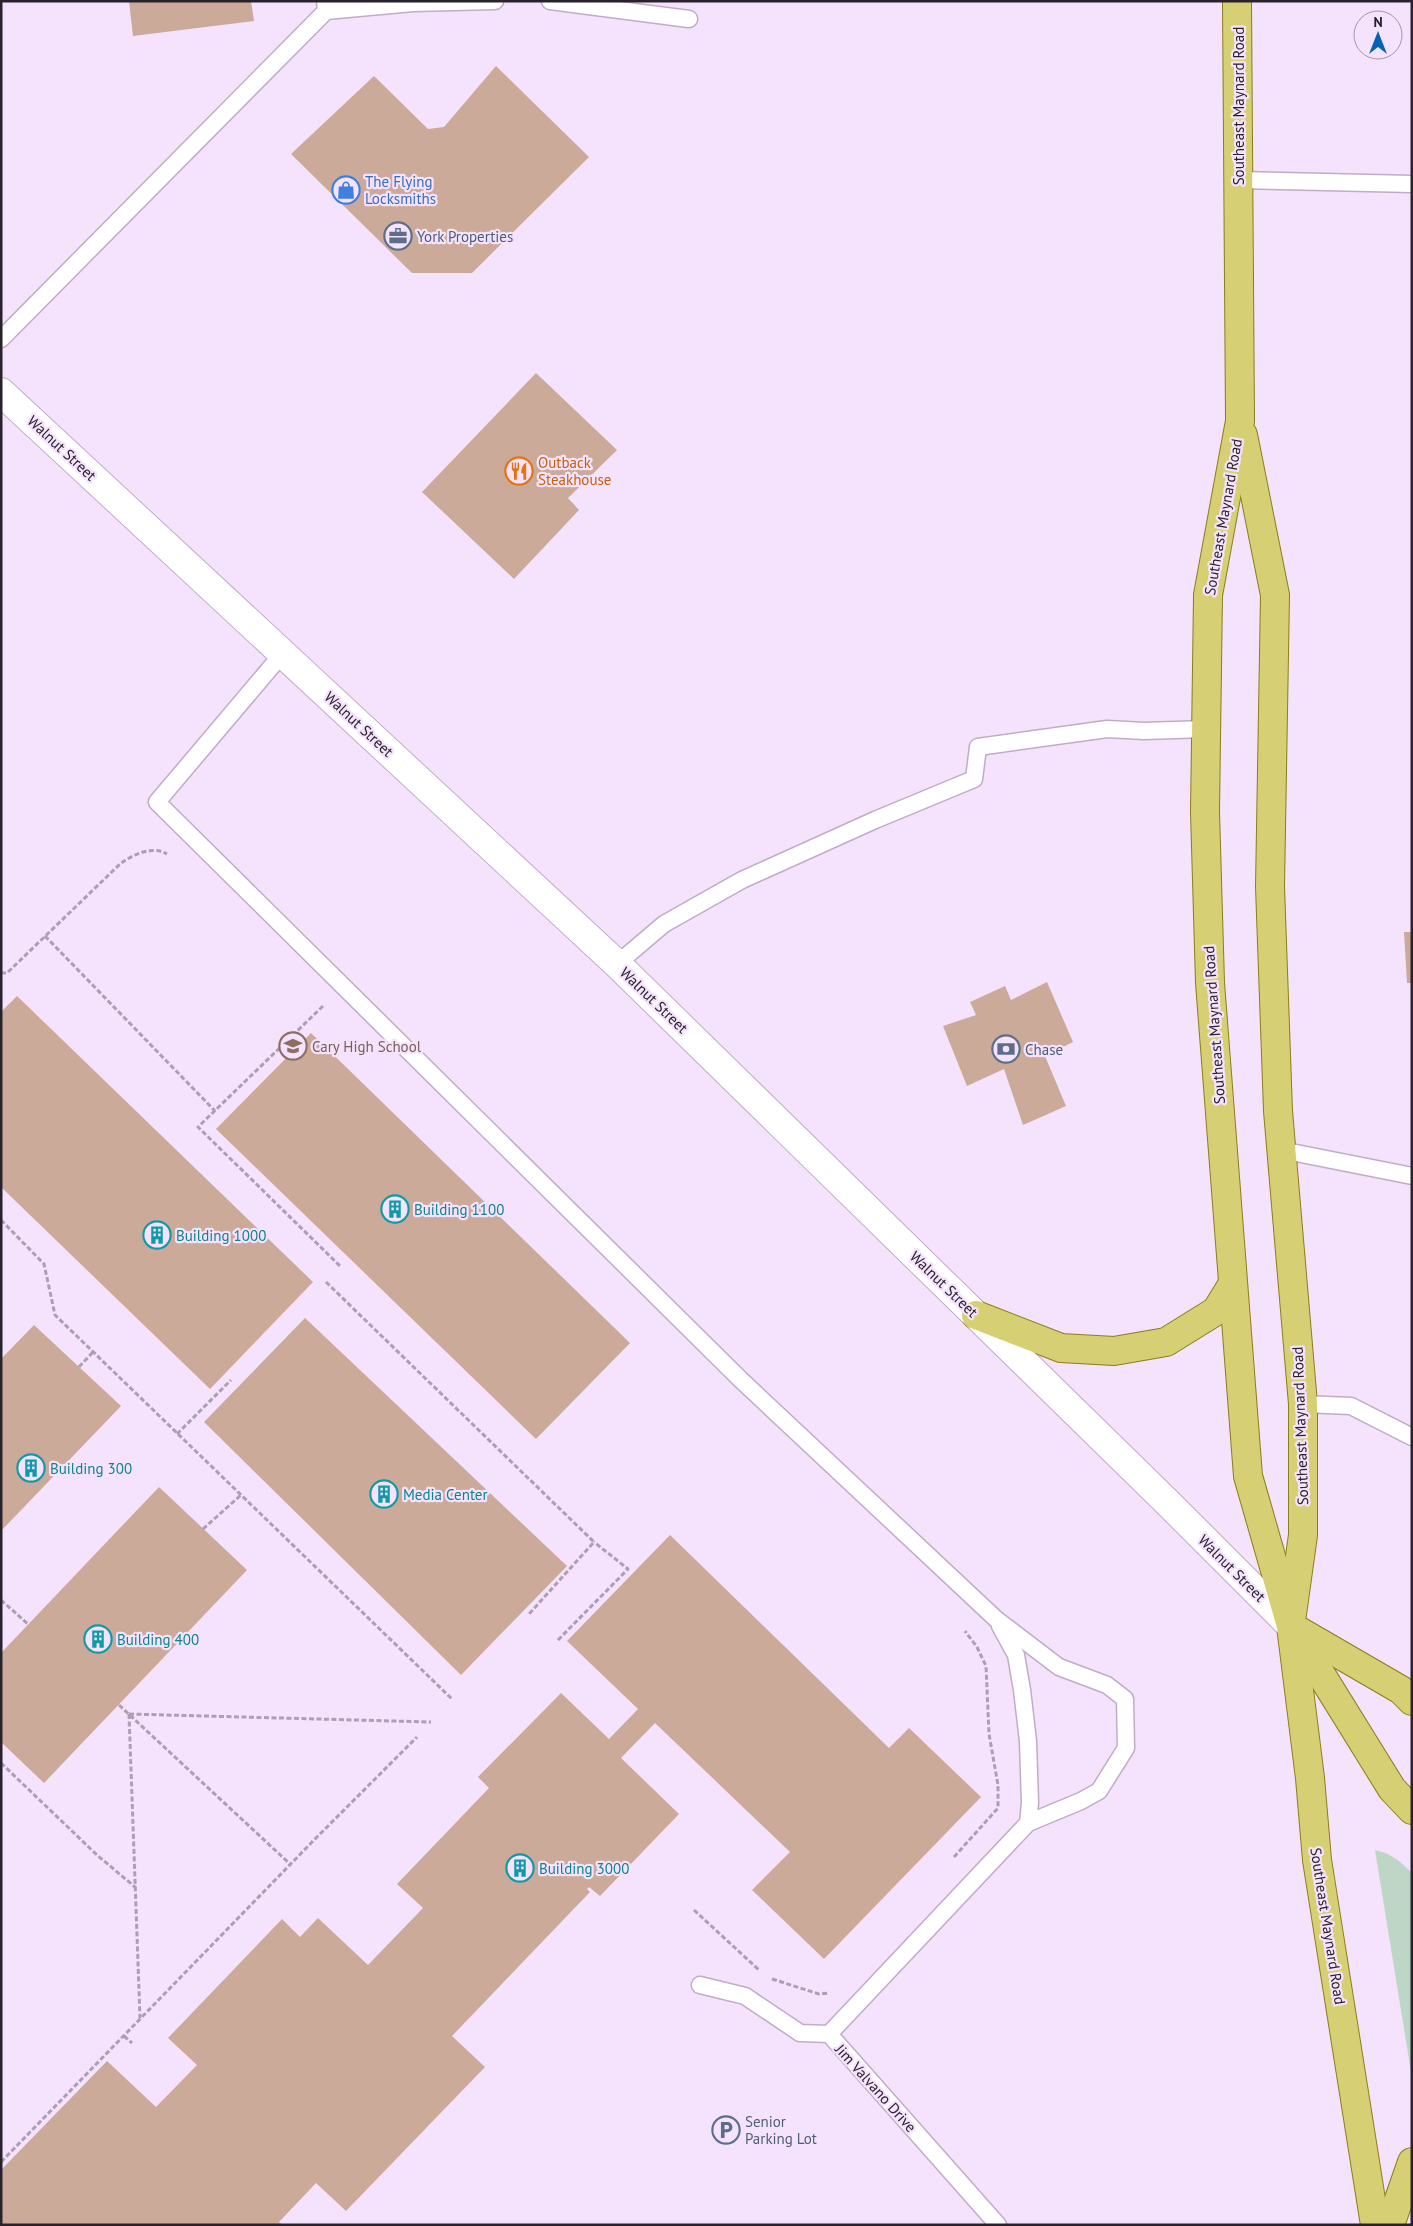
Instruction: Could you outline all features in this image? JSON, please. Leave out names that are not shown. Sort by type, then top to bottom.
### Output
[{"type":"main road","name":"Southeast Maynard Road","points":[[1237,1],[1240,421],[1208,595],[1205,812],[1210,983],[1248,1476],[1291,1626],[1310,1778],[1317,1860],[1375,2225]]},
{"type":"main road","name":"Walnut Street","points":[[1,392],[617,964],[1291,1626],[1392,1789],[1412,1810]]},
{"type":"main road","name":"Southeast Maynard Road","points":[[1240,421],[1275,595],[1270,887],[1281,1150],[1303,1404],[1303,1535],[1291,1626]]},
{"type":"main road","points":[[976,1315],[1061,1348],[1114,1351],[1166,1342],[1216,1312],[1232,1285]]},
{"type":"main road","name":"Walnut Street","points":[[1291,1626],[1401,1690],[1412,1701]]},
{"type":"main road","points":[[1390,2225],[1412,2162]]},
{"type":"lane","points":[[1,339],[326,6],[495,1]]},
{"type":"lane","points":[[550,1],[689,20]]},
{"type":"lane","points":[[1238,180],[1412,184]]},
{"type":"lane","points":[[283,653],[157,802],[741,1380],[996,1619],[1059,1667],[1107,1684],[1125,1699],[1126,1748],[1099,1791],[1081,1801],[1028,1823],[829,2034]]},
{"type":"lane","points":[[617,964],[664,924],[742,880],[875,820],[974,779],[978,747],[1107,729],[1144,731],[1206,729]]},
{"type":"lane","points":[[1281,1150],[1412,1176]]},
{"type":"lane","points":[[1303,1404],[1351,1406],[1412,1437]]},
{"type":"lane","points":[[996,1619],[1016,1655],[1022,1690],[1028,1750],[1030,1803],[1028,1823]]},
{"type":"lane","name":"Jim Valvano Drive","points":[[700,1985],[745,1996],[800,2033],[829,2034],[998,2225]]},
{"type":"path","points":[[1,974],[7,973],[120,864],[133,854],[150,851],[165,852],[172,859]]},
{"type":"path","points":[[45,936],[215,1111]]},
{"type":"path","points":[[316,1000],[323,1006],[198,1127],[341,1266]]},
{"type":"path","points":[[1,1220],[44,1264],[56,1315],[452,1699]]},
{"type":"path","points":[[326,1282],[594,1542],[628,1569],[558,1640]]},
{"type":"path","points":[[79,1367],[93,1352]]},
{"type":"path","points":[[178,1434],[231,1380]]},
{"type":"path","points":[[203,1529],[241,1495]]},
{"type":"path","points":[[529,1614],[594,1542]]},
{"type":"path","points":[[1,1600],[28,1625]]},
{"type":"path","points":[[952,1860],[998,1808],[998,1785],[989,1734],[986,1666],[977,1647],[958,1624]]},
{"type":"path","points":[[118,1705],[290,1864]]},
{"type":"path","points":[[129,1714],[431,1722]]},
{"type":"path","points":[[129,1714],[140,2018]]},
{"type":"path","points":[[1,2162],[290,1864],[417,1737]]},
{"type":"path","points":[[1,1763],[97,1855],[135,1887]]},
{"type":"path","points":[[694,1910],[760,1970]]},
{"type":"path","points":[[767,1977],[819,1994],[832,1993]]},
{"type":"path","points":[[124,2036],[132,2043]]},
{"type":"green space","points":[[1375,1850],[1395,1858],[1412,1873],[1411,2072]]},
{"type":"building","points":[[129,1],[251,1],[254,21],[133,36]]},
{"type":"building","points":[[496,66],[589,157],[472,273],[412,273],[291,154],[374,76],[428,129],[444,127]]},
{"type":"building","name":"Outback Steakhouse","points":[[536,373],[617,450],[568,498],[579,510],[514,579],[422,492]]},
{"type":"building","points":[[1404,932],[1412,932],[1412,983],[1407,983]]},
{"type":"building","name":"Chase","points":[[1047,982],[1073,1042],[1045,1056],[1066,1106],[1023,1125],[1004,1069],[967,1086],[943,1026],[976,1015],[970,1002],[1005,986],[1011,1000]]},
{"type":"building","name":"Building 1000","points":[[17,996],[313,1282],[210,1389],[1,1187],[1,1012]]},
{"type":"building","name":"Building 1100","points":[[311,1033],[630,1343],[536,1439],[216,1129]]},
{"type":"building","name":"Media Center","points":[[305,1318],[567,1566],[461,1675],[204,1422]]},
{"type":"building","name":"Building 300","points":[[34,1325],[121,1406],[1,1531],[1,1359]]},
{"type":"building","name":"Building 400","points":[[159,1487],[247,1570],[44,1783],[1,1742],[1,1653]]},
{"type":"building","name":"Building 3000","points":[[670,1535],[889,1748],[909,1728],[981,1797],[824,1959],[752,1890],[790,1852],[655,1723],[621,1758],[679,1814],[600,1896],[589,1887],[587,1889],[590,1892],[452,2036],[485,2067],[346,2211],[316,2183],[279,2222],[282,2225],[1,2225],[1,2170],[107,2061],[156,2107],[197,2065],[168,2038],[282,1919],[300,1937],[318,1918],[368,1965],[423,1908],[397,1884],[489,1788],[478,1777],[561,1693],[609,1739],[638,1709],[567,1641]]},
{"type":"place","name":"The Flying Locksmiths","points":[[346,190]]},
{"type":"place","name":"York Properties","points":[[398,236]]},
{"type":"place","name":"Outback Steakhouse","points":[[519,471]]},
{"type":"place","name":"Cary High School","points":[[293,1046]]},
{"type":"place","name":"Chase","points":[[1006,1049]]},
{"type":"place","name":"Building 1100","points":[[395,1209]]},
{"type":"place","name":"Building 1000","points":[[157,1235]]},
{"type":"place","name":"Building 300","points":[[31,1468]]},
{"type":"place","name":"Media Center","points":[[384,1494]]},
{"type":"place","name":"Building 400","points":[[98,1639]]},
{"type":"place","name":"Building 3000","points":[[520,1868]]},
{"type":"place","name":"Senior Parking Lot","points":[[726,2130]]}]
